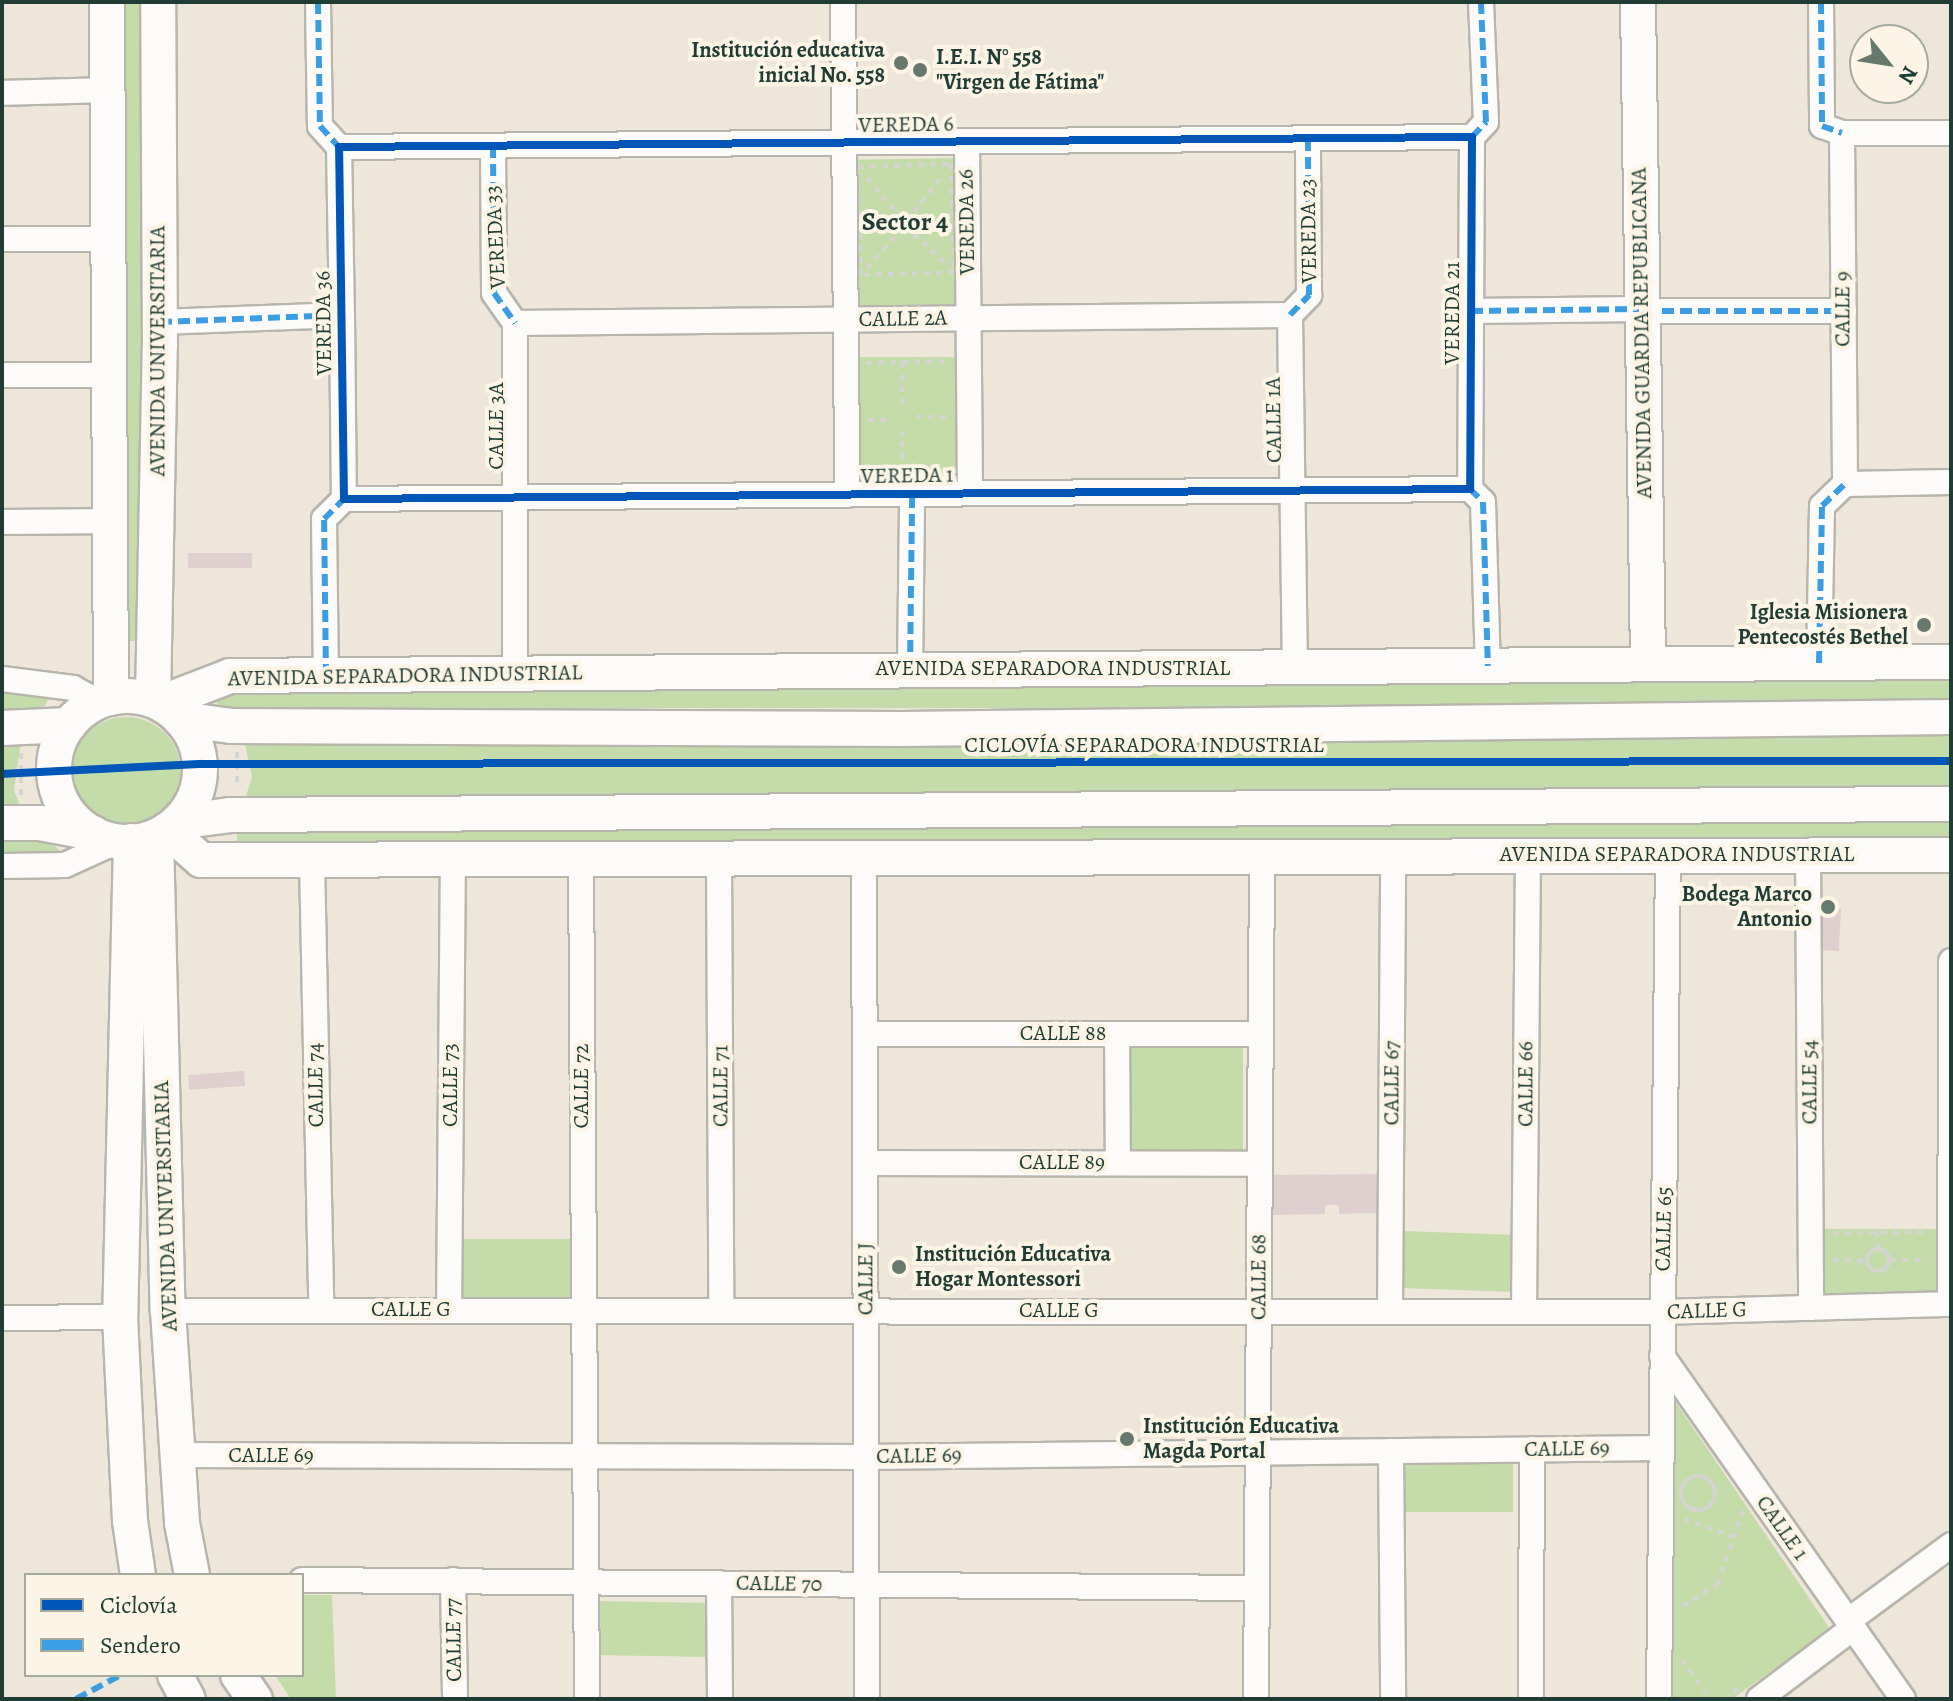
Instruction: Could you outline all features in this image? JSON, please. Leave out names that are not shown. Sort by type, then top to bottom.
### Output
[{"type":"street","points":[[105,700],[110,521],[107,2]]},
{"type":"street","name":"AVENIDA UNIVERSITARIA","points":[[158,2],[164,707]]},
{"type":"street","name":"VEREDA 36","points":[[318,2],[320,126],[339,147],[344,499]]},
{"type":"street","points":[[843,2],[847,495]]},
{"type":"street","name":"VEREDA 21","points":[[1481,2],[1486,122],[1472,137],[1470,489],[1483,502],[1488,666]]},
{"type":"street","name":"AVENIDA GUARDIA REPUBLICANA","points":[[1638,2],[1659,663]]},
{"type":"street","name":"AVENIDA GUARDIA REPUBLICANA","points":[[1650,310],[1659,2]]},
{"type":"street","points":[[1821,2],[1822,126],[1842,133],[1951,133]]},
{"type":"street","points":[[2,93],[108,90]]},
{"type":"street","name":"CALLE 9","points":[[1842,133],[1845,484]]},
{"type":"street","name":"VEREDA 6","points":[[339,147],[1472,137]]},
{"type":"street","name":"VEREDA 23","points":[[1290,315],[1309,295],[1308,139]]},
{"type":"street","name":"VEREDA 26","points":[[967,143],[961,272],[968,319],[970,493]]},
{"type":"street","name":"VEREDA 33","points":[[493,146],[494,293],[515,323]]},
{"type":"street","points":[[2,239],[108,239]]},
{"type":"street","points":[[1471,311],[1844,311]]},
{"type":"street","points":[[160,322],[342,315]]},
{"type":"street","name":"CALLE 2A","points":[[515,323],[1290,315]]},
{"type":"street","name":"CALLE 1A","points":[[1290,315],[1295,667]]},
{"type":"street","name":"CALLE 3A","points":[[515,323],[515,673]]},
{"type":"street","points":[[2,375],[109,375]]},
{"type":"street","points":[[910,670],[914,482]]},
{"type":"street","name":"VEREDA 1","points":[[344,499],[847,495],[914,482],[970,493],[1470,489]]},
{"type":"street","points":[[1819,663],[1822,506],[1845,484],[1951,482]]},
{"type":"street","points":[[326,676],[324,519],[344,499]]},
{"type":"street","points":[[2,522],[110,521]]},
{"type":"street","name":"AVENIDA SEPARADORA INDUSTRIAL","points":[[164,707],[230,676],[1951,662]]},
{"type":"street","points":[[2,679],[73,688],[105,700],[164,707],[194,740],[200,764],[197,789],[141,834],[13,823]]},
{"type":"street","points":[[105,700],[69,725],[58,748],[55,773],[67,809],[141,834]]},
{"type":"street","name":"AVENIDA SEPARADORA INDUSTRIAL","points":[[164,707],[231,726],[902,729],[1951,717]]},
{"type":"street","points":[[13,728],[69,725]]},
{"type":"street","points":[[2,866],[65,865],[141,834],[230,815],[1951,804]]},
{"type":"street","name":"AVENIDA UNIVERSITARIA","points":[[141,834],[177,1455],[192,1573]]},
{"type":"street","name":"AVENIDA UNIVERSITARIA","points":[[138,1573],[130,1521],[120,1317],[141,834]]},
{"type":"street","name":"AVENIDA SEPARADORA INDUSTRIAL","points":[[141,834],[201,860],[719,861],[1262,855],[1951,855]]},
{"type":"street","name":"CALLE 68","points":[[1256,1699],[1262,855]]},
{"type":"street","name":"CALLE 67","points":[[1390,1312],[1393,855]]},
{"type":"street","name":"CALLE 65","points":[[1659,1699],[1668,855]]},
{"type":"street","name":"CALLE 54","points":[[1808,855],[1811,1308]]},
{"type":"street","name":"CALLE 66","points":[[1524,1312],[1528,856]]},
{"type":"street","name":"CALLE J","points":[[864,860],[867,1699]]},
{"type":"street","name":"CALLE 74","points":[[312,861],[321,1309]]},
{"type":"street","name":"CALLE 73","points":[[449,1310],[453,861]]},
{"type":"street","name":"CALLE 72","points":[[581,861],[587,1699]]},
{"type":"street","name":"CALLE 71","points":[[719,861],[721,1311]]},
{"type":"street","points":[[1950,1304],[1951,961]]},
{"type":"street","name":"CALLE 88","points":[[865,1034],[1261,1034]]},
{"type":"street","points":[[1117,1034],[1118,1163]]},
{"type":"street","name":"CALLE 89","points":[[865,1163],[1260,1164]]},
{"type":"street","name":"CALLE G","points":[[168,1311],[1663,1312],[1950,1304]]},
{"type":"street","points":[[2,1318],[120,1317]]},
{"type":"street","name":"CALLE 1","points":[[1662,1356],[1903,1699]]},
{"type":"street","name":"CALLE 69","points":[[177,1455],[866,1457],[1662,1448]]},
{"type":"street","points":[[1531,1699],[1532,1449]]},
{"type":"street","points":[[1391,1451],[1393,1699]]},
{"type":"street","points":[[1759,1699],[1951,1545]]},
{"type":"street","name":"CALLE 70","points":[[304,1580],[1257,1588]]},
{"type":"street","name":"CALLE 77","points":[[453,1580],[455,1699]]},
{"type":"street","points":[[719,1583],[720,1699]]},
{"type":"street","points":[[176,1677],[188,1699]]},
{"type":"street","points":[[239,1677],[255,1699]]},
{"type":"path","points":[[914,212],[967,143]]},
{"type":"path","points":[[858,167],[951,164]]},
{"type":"path","points":[[951,164],[961,272]]},
{"type":"path","points":[[858,167],[897,213]]},
{"type":"path","points":[[858,167],[861,275]]},
{"type":"path","points":[[861,275],[897,234]]},
{"type":"path","points":[[914,234],[961,272]]},
{"type":"path","points":[[861,275],[961,272]]},
{"type":"path","points":[[857,363],[953,361],[953,375]]},
{"type":"path","points":[[902,362],[903,405]]},
{"type":"path","points":[[954,403],[954,430]]},
{"type":"path","points":[[916,416],[954,417]]},
{"type":"path","points":[[858,420],[889,420]]},
{"type":"path","points":[[902,431],[902,471]]},
{"type":"path","points":[[887,471],[902,471],[914,482]]},
{"type":"path","points":[[230,815],[239,768],[231,726]]},
{"type":"path","points":[[13,728],[13,823]]},
{"type":"path","points":[[200,764],[254,767]]},
{"type":"path","points":[[14,774],[55,773]]},
{"type":"path","points":[[1877,1232],[1878,1249],[1890,1260],[1935,1260]]},
{"type":"path","points":[[1811,1233],[1950,1232]]},
{"type":"path","points":[[1867,1261],[1878,1249]]},
{"type":"path","points":[[1811,1260],[1867,1261],[1879,1272],[1890,1260]]},
{"type":"path","points":[[1695,1510],[1681,1499],[1684,1483],[1699,1476],[1713,1485]]},
{"type":"path","points":[[1713,1485],[1722,1479]]},
{"type":"path","points":[[1695,1510],[1712,1501],[1713,1485]]},
{"type":"path","points":[[1736,1499],[1752,1523]]},
{"type":"path","points":[[1671,1614],[1718,1584],[1743,1509]]},
{"type":"path","points":[[1694,1521],[1695,1510]]},
{"type":"path","points":[[1671,1517],[1694,1521],[1734,1537]]},
{"type":"path","points":[[1680,1658],[1708,1696],[1704,1699]]},
{"type":"green space","points":[[112,2],[149,2],[149,641],[112,641]]},
{"type":"green space","points":[[958,158],[961,304],[855,306],[852,160]]},
{"type":"green space","points":[[853,357],[957,357],[957,475],[853,475]]},
{"type":"green space","points":[[217,680],[1951,680],[1951,708],[217,708]]},
{"type":"green space","points":[[2,692],[52,692],[40,715],[2,724]]},
{"type":"green space","points":[[126,717],[147,721],[165,733],[177,751],[181,772],[177,793],[165,811],[147,823],[126,827],[105,823],[87,811],[75,793],[71,772],[75,751],[87,733],[105,721]]},
{"type":"green space","points":[[1951,732],[1951,787],[245,799],[252,777],[244,739]]},
{"type":"green space","points":[[2,741],[21,741],[14,790],[22,811],[2,811]]},
{"type":"green space","points":[[237,819],[1951,819],[1951,842],[237,842]]},
{"type":"green space","points":[[2,831],[37,831],[64,854],[2,856]]},
{"type":"green space","points":[[1131,1043],[1243,1043],[1243,1153],[1131,1153]]},
{"type":"green space","points":[[1817,1229],[1937,1229],[1937,1295],[1817,1295]]},
{"type":"green space","points":[[1403,1231],[1517,1235],[1515,1292],[1401,1288]]},
{"type":"green space","points":[[457,1239],[572,1239],[572,1297],[457,1297]]},
{"type":"green space","points":[[1668,1391],[1830,1629],[1732,1699],[1668,1699]]},
{"type":"green space","points":[[1399,1459],[1513,1459],[1513,1512],[1399,1512]]},
{"type":"green space","points":[[304,1595],[332,1595],[336,1699],[291,1699],[276,1677],[304,1677]]},
{"type":"green space","points":[[596,1601],[709,1603],[708,1657],[595,1655]]},
{"type":"building","points":[[188,553],[252,553],[252,568],[188,568]]},
{"type":"building","points":[[1822,908],[1841,909],[1839,951],[1820,950]]},
{"type":"building","points":[[244,1071],[245,1086],[189,1090],[188,1075]]},
{"type":"building","points":[[1378,1174],[1378,1213],[1339,1214],[1339,1205],[1325,1205],[1325,1214],[1271,1215],[1271,1175]]},
{"type":"marked path","points":[[318,2],[320,126],[339,147]]},
{"type":"marked path","points":[[1472,137],[1486,122],[1481,2]]},
{"type":"marked path","points":[[1821,2],[1822,126],[1842,133]]},
{"type":"marked path","points":[[1290,315],[1309,295],[1308,139]]},
{"type":"marked path","points":[[493,146],[494,293],[515,323]]},
{"type":"marked path","points":[[1471,311],[1639,309]]},
{"type":"marked path","points":[[1662,311],[1844,311]]},
{"type":"marked path","points":[[160,322],[342,315]]},
{"type":"marked path","points":[[1819,663],[1822,506],[1845,484]]},
{"type":"marked path","points":[[1470,489],[1483,502],[1488,666]]},
{"type":"marked path","points":[[910,670],[912,494]]},
{"type":"marked path","points":[[326,676],[324,519],[344,499]]},
{"type":"marked path","points":[[76,1699],[117,1677]]},
{"type":"cycle path","points":[[1472,137],[1470,489],[344,499],[339,147],[1472,137]]},
{"type":"cycle path","name":"CICLOVÍA SEPARADORA INDUSTRIAL","points":[[2,774],[200,764],[1951,761]]},
{"type":"place","name":"Institución educativa inicial No. 558","points":[[901,63]]},
{"type":"place","name":"I.E.I. N° 558 \"Virgen de Fátima\"","points":[[920,70]]},
{"type":"place","name":"Iglesia Misionera Pentecostés Bethel","points":[[1924,625]]},
{"type":"place","name":"Bodega Marco Antonio","points":[[1828,907]]},
{"type":"place","name":"Institución Educativa Hogar Montessori","points":[[899,1267]]},
{"type":"place","name":"Institución Educativa Magda Portal","points":[[1127,1439]]},
{"type":"district","name":"Sector 4","points":[[905,222]]}]
